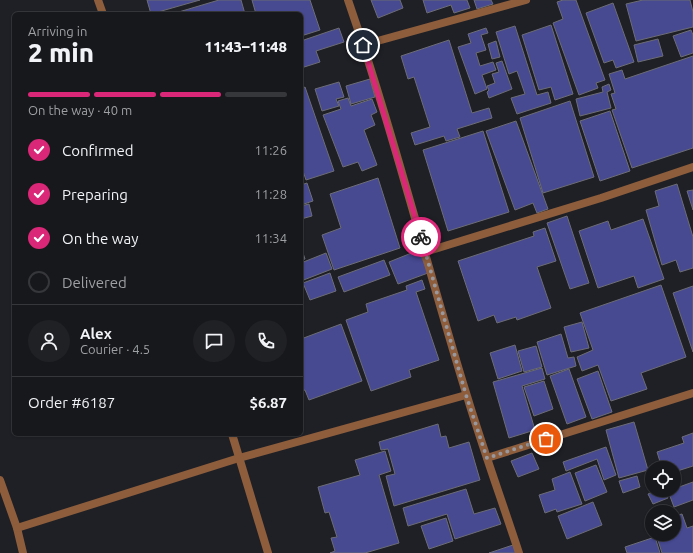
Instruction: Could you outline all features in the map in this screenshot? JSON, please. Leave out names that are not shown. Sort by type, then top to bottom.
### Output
[{"type":"street","points":[[98,0],[101,12]]},
{"type":"street","points":[[348,0],[426,252],[466,395],[520,553]]},
{"type":"street","points":[[363,45],[526,0]]},
{"type":"street","points":[[426,252],[601,198],[693,167]]},
{"type":"street","points":[[487,458],[693,393]]},
{"type":"street","points":[[17,528],[240,458],[466,395]]},
{"type":"street","points":[[233,436],[268,553]]},
{"type":"street","points":[[0,480],[17,528],[23,553]]},
{"type":"building","points":[[147,0],[200,0],[158,12],[150,12]]},
{"type":"building","points":[[219,0],[241,0],[244,12],[179,12]]},
{"type":"building","points":[[252,0],[310,0],[320,30],[303,35],[303,12],[255,12]]},
{"type":"building","points":[[371,0],[400,0],[403,8],[378,18]]},
{"type":"building","points":[[423,0],[467,0],[470,8],[454,13],[451,5],[427,13]]},
{"type":"building","points":[[474,0],[491,0],[493,4],[477,9]]},
{"type":"building","points":[[563,0],[576,0],[605,80],[596,83],[598,88],[579,95],[553,23],[563,19],[557,2]]},
{"type":"building","points":[[643,0],[690,0],[693,12],[693,27],[636,41],[626,4]]},
{"type":"building","points":[[613,3],[634,62],[616,68],[613,60],[604,63],[586,13]]},
{"type":"building","points":[[551,25],[573,94],[555,100],[551,87],[539,90],[522,35]]},
{"type":"building","points":[[515,26],[537,95],[548,92],[551,103],[517,114],[511,98],[525,94],[517,71],[509,74],[496,32]]},
{"type":"building","points":[[339,28],[344,42],[316,51],[320,62],[303,67],[303,40]]},
{"type":"building","points":[[486,28],[488,33],[481,35],[486,50],[476,53],[480,66],[493,62],[496,70],[482,75],[487,89],[475,94],[458,47],[471,43],[468,34]]},
{"type":"building","points":[[691,30],[693,35],[693,53],[681,57],[673,36]]},
{"type":"building","points":[[658,39],[663,56],[638,62],[634,45]]},
{"type":"building","points":[[449,40],[472,113],[489,108],[492,118],[457,129],[460,137],[446,141],[444,136],[415,145],[411,133],[430,127],[414,77],[408,79],[401,56]]},
{"type":"building","points":[[496,41],[500,57],[492,59],[488,44]]},
{"type":"building","points":[[693,56],[693,148],[632,168],[612,110],[616,109],[611,94],[615,93],[609,74],[622,70],[625,79]]},
{"type":"building","points":[[502,61],[512,89],[489,98],[487,92],[489,90],[487,86],[495,83],[492,74],[499,72],[496,63]]},
{"type":"building","points":[[370,79],[375,97],[351,104],[346,86]]},
{"type":"building","points":[[339,82],[344,97],[336,99],[339,106],[322,111],[315,89]]},
{"type":"building","points":[[609,84],[611,90],[607,92],[611,108],[580,116],[576,99],[603,92],[602,87]]},
{"type":"building","points":[[305,87],[334,171],[306,180],[303,171],[303,88]]},
{"type":"building","points":[[348,98],[351,106],[372,99],[377,112],[371,115],[375,125],[364,130],[377,165],[362,171],[358,162],[343,167],[323,115],[341,109],[338,101]]},
{"type":"building","points":[[570,101],[594,177],[543,193],[520,118]]},
{"type":"building","points":[[610,111],[630,171],[600,181],[580,121]]},
{"type":"building","points":[[516,121],[548,209],[537,213],[533,203],[515,210],[486,131]]},
{"type":"building","points":[[483,131],[509,212],[448,231],[423,150]]},
{"type":"building","points":[[378,178],[400,248],[334,270],[322,235],[341,228],[330,194]]},
{"type":"building","points":[[307,183],[313,201],[303,204],[303,184]]},
{"type":"building","points":[[677,184],[693,237],[693,268],[680,272],[676,260],[662,265],[646,210],[659,206],[655,191]]},
{"type":"building","points":[[693,190],[693,210],[687,191]]},
{"type":"building","points":[[309,204],[312,216],[303,218],[303,206]]},
{"type":"building","points":[[567,216],[589,283],[570,289],[547,223]]},
{"type":"building","points":[[643,219],[664,279],[638,288],[634,276],[598,288],[579,231],[608,221],[611,230]]},
{"type":"building","points":[[545,228],[556,261],[537,267],[551,308],[517,320],[516,317],[497,323],[494,315],[478,321],[458,261],[534,236],[533,232]]},
{"type":"building","points":[[419,250],[428,273],[398,284],[389,262]]},
{"type":"building","points":[[326,253],[332,269],[303,280],[303,262]]},
{"type":"building","points":[[384,260],[390,275],[344,292],[338,277]]},
{"type":"building","points":[[330,273],[336,291],[310,300],[303,283]]},
{"type":"building","points":[[422,280],[425,289],[416,292],[439,360],[409,370],[411,377],[371,391],[346,320],[368,312],[366,304],[407,290],[406,286]]},
{"type":"building","points":[[661,285],[686,357],[641,373],[647,389],[611,401],[598,365],[582,371],[577,357],[593,350],[580,313]]},
{"type":"building","points":[[693,286],[693,352],[673,293]]},
{"type":"building","points":[[582,322],[589,348],[571,352],[564,327]]},
{"type":"building","points":[[341,324],[362,381],[309,400],[305,390],[303,390],[303,338]]},
{"type":"building","points":[[561,334],[568,358],[574,357],[576,366],[547,375],[537,342]]},
{"type":"building","points":[[515,345],[522,371],[498,379],[490,353]]},
{"type":"building","points":[[536,346],[542,367],[524,372],[518,351]]},
{"type":"building","points":[[542,368],[545,379],[522,386],[535,430],[509,438],[493,382]]},
{"type":"building","points":[[569,369],[586,417],[567,424],[550,376]]},
{"type":"building","points":[[598,371],[612,412],[592,419],[577,379]]},
{"type":"building","points":[[544,381],[553,409],[534,416],[524,387]]},
{"type":"building","points":[[634,422],[645,461],[645,471],[619,478],[606,430]]},
{"type":"building","points":[[438,424],[441,437],[446,436],[449,448],[469,442],[480,480],[394,506],[386,476],[395,474],[388,449],[381,450],[379,442]]},
{"type":"building","points":[[693,433],[693,466],[681,470],[681,461],[660,461],[657,452],[684,443],[682,437]]},
{"type":"building","points":[[606,447],[616,475],[604,480],[597,459],[566,471],[563,462]]},
{"type":"building","points":[[385,451],[391,471],[379,475],[399,543],[365,553],[330,553],[335,551],[331,538],[337,537],[329,512],[325,513],[318,487],[360,475],[355,460]]},
{"type":"building","points":[[532,453],[539,469],[518,477],[511,461]]},
{"type":"building","points":[[596,465],[607,492],[585,501],[575,473]]},
{"type":"building","points":[[570,472],[582,504],[557,512],[556,509],[545,513],[539,495],[555,490],[552,479]]},
{"type":"building","points":[[637,476],[640,487],[623,493],[619,481]]},
{"type":"building","points":[[693,482],[693,500],[679,505],[673,505],[670,497],[681,497],[681,486]]},
{"type":"building","points":[[466,489],[474,514],[495,508],[501,524],[455,539],[447,514],[408,526],[403,508]]},
{"type":"building","points":[[650,497],[668,498],[653,504]]},
{"type":"building","points":[[593,502],[602,525],[567,539],[558,516]]},
{"type":"building","points":[[681,514],[687,528],[693,526],[693,553],[662,553],[658,541],[681,541]]},
{"type":"building","points":[[446,518],[453,541],[429,549],[421,526]]},
{"type":"building","points":[[645,540],[656,541],[660,553],[627,553],[625,547]]},
{"type":"building","points":[[513,545],[516,553],[489,553]]},
{"type":"way so far","points":[[421,237],[466,395],[487,458],[546,439]]},
{"type":"route","points":[[363,45],[421,237]]}]
